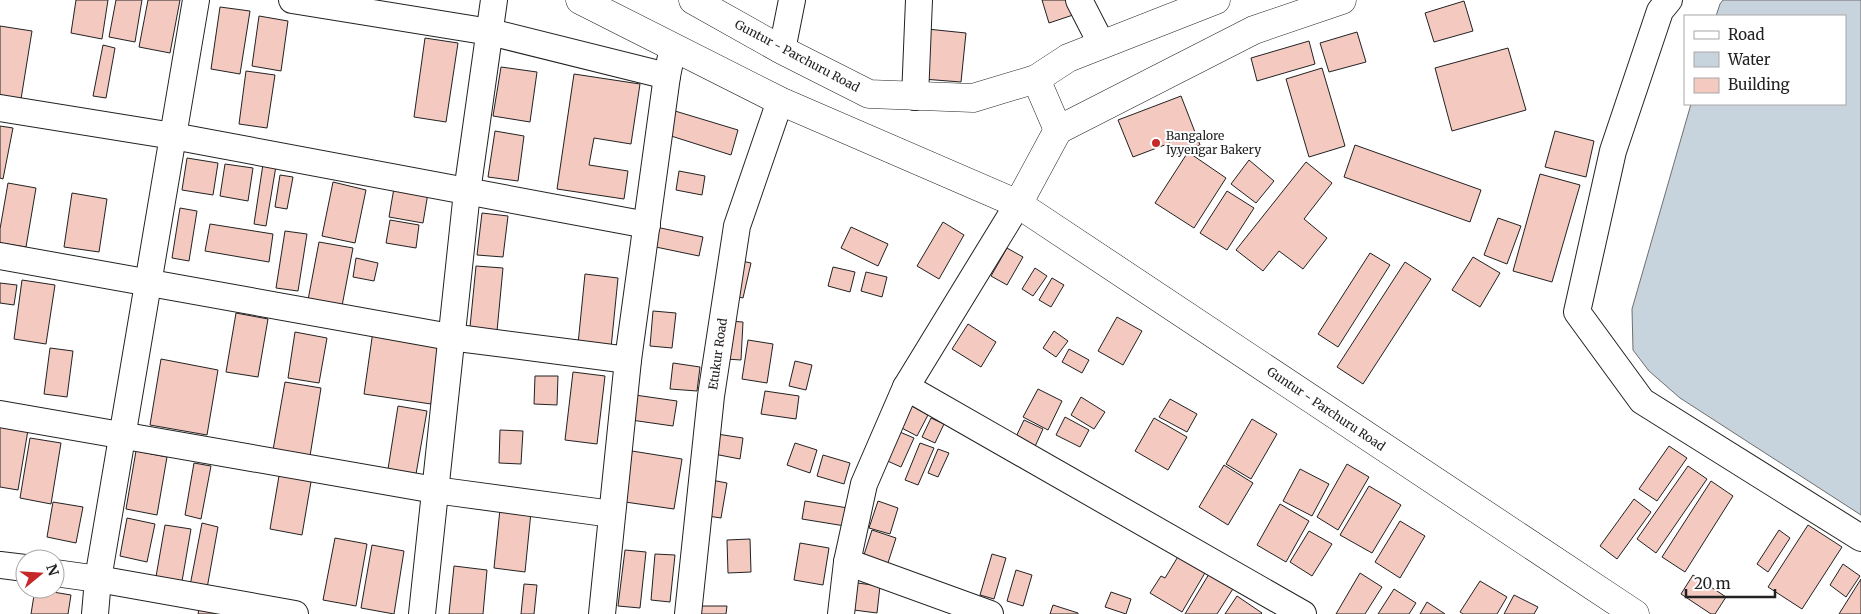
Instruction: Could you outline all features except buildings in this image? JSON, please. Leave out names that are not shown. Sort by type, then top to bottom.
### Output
[{"type":"main road","name":"Guntur - Parchuru Road","points":[[580,0],[780,101],[1018,204],[1635,614]]},
{"type":"main road","name":"Guntur - Parchuru Road","points":[[693,0],[782,50],[870,94],[973,98],[1036,79],[1068,58],[1216,0]]},
{"type":"main road","points":[[1018,204],[1058,130],[1254,30],[1342,0]]},
{"type":"main road","points":[[1036,79],[1058,130]]},
{"type":"main road","points":[[845,128],[870,94]]},
{"type":"street","points":[[95,614],[98,579],[196,0]]},
{"type":"street","points":[[292,0],[490,32],[667,76]]},
{"type":"street","points":[[422,614],[450,337],[467,192],[494,0]]},
{"type":"street","points":[[782,50],[792,0]]},
{"type":"street","points":[[915,97],[919,0]]},
{"type":"street","points":[[1080,0],[1101,44]]},
{"type":"street","points":[[1669,0],[1660,11],[1613,151],[1578,312],[1642,401],[1861,538]]},
{"type":"street","points":[[602,614],[628,360],[667,76],[673,47]]},
{"type":"street","name":"Etukur Road","points":[[688,614],[711,396],[736,226],[780,101]]},
{"type":"street","points":[[0,108],[172,136],[647,225]]},
{"type":"street","points":[[841,614],[847,562],[864,484],[906,387],[1018,204]]},
{"type":"street","points":[[0,256],[450,337],[628,360]]},
{"type":"street","points":[[906,387],[1303,614]]},
{"type":"street","points":[[0,414],[435,490],[612,514]]},
{"type":"street","points":[[847,562],[990,614]]},
{"type":"street","points":[[0,565],[15,567]]},
{"type":"street","points":[[65,574],[295,614]]},
{"type":"water","points":[[1723,0],[1861,0],[1861,515],[1680,398],[1649,371],[1633,350],[1632,309],[1691,105],[1846,105],[1846,15],[1716,15]]},
{"type":"place","name":"Bangalore Iyyengar Bakery","points":[[1156,143]]}]
